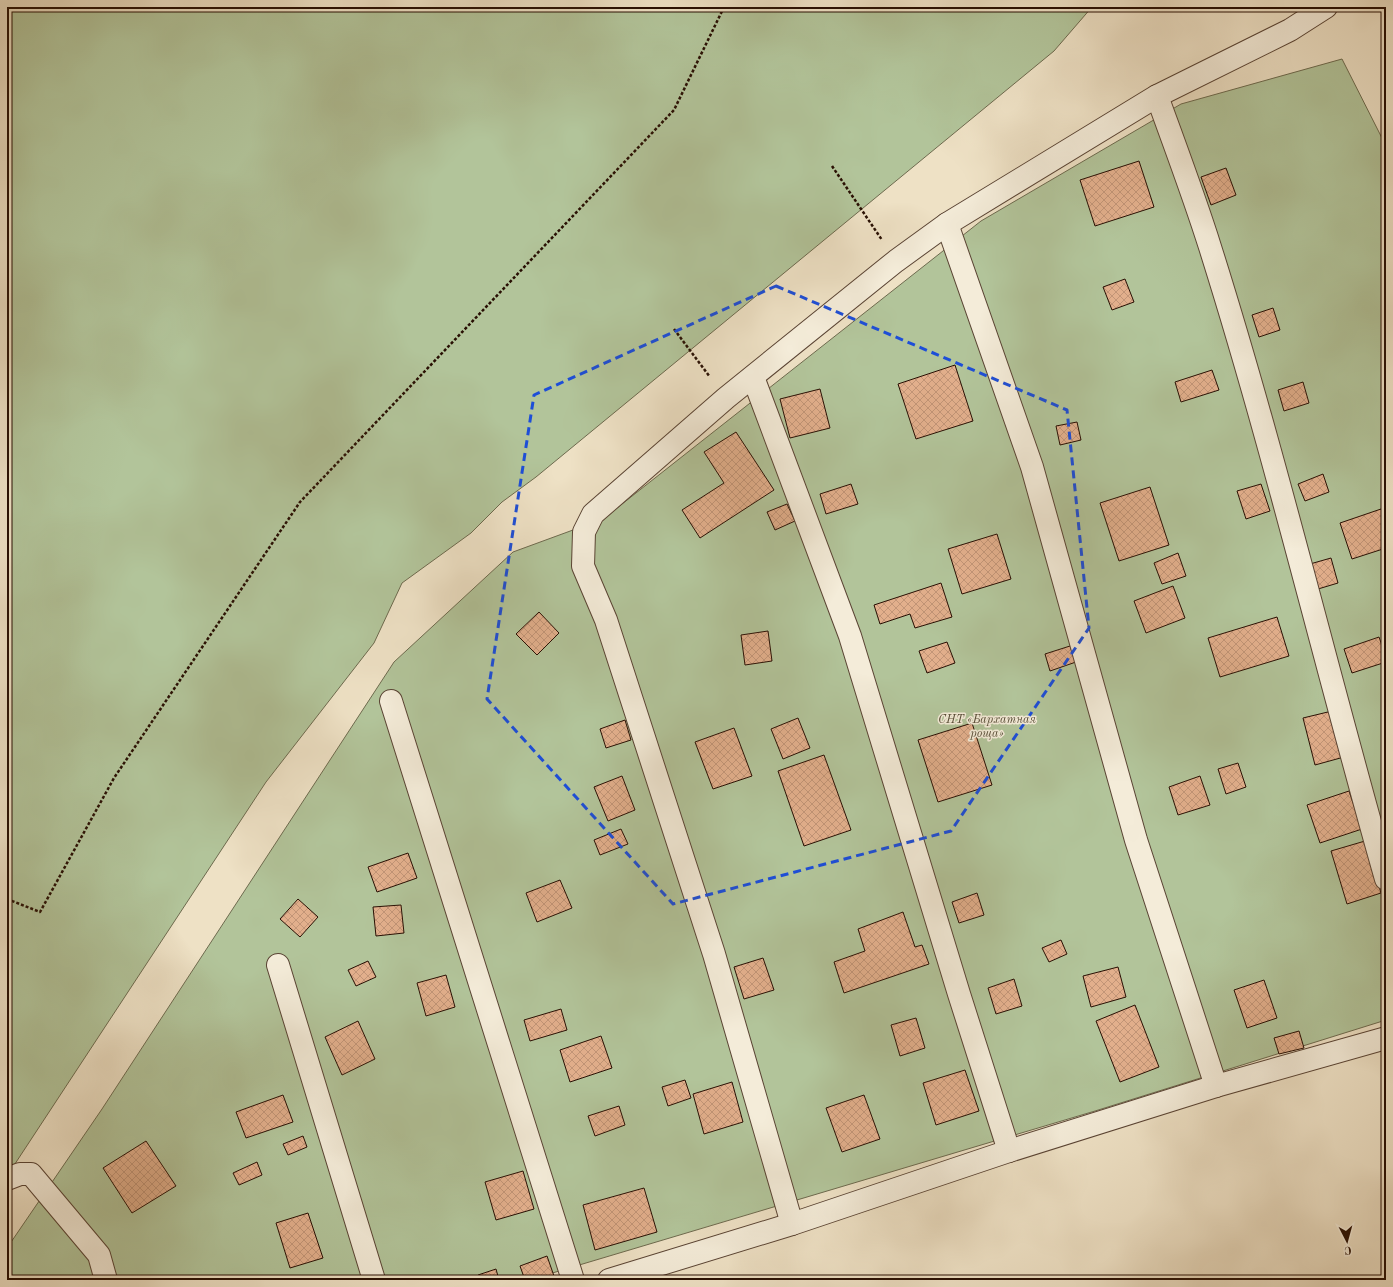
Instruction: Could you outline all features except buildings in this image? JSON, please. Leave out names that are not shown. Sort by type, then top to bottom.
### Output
[{"type":"lane","points":[[792,1224],[714,954],[606,620],[583,566],[584,532],[593,514],[726,398],[896,260],[947,224],[1157,96],[1290,30],[1326,7]]},
{"type":"lane","points":[[1157,96],[1210,246],[1262,423],[1362,796],[1386,879]]},
{"type":"lane","points":[[947,224],[1032,468],[1136,840],[1216,1086]]},
{"type":"lane","points":[[753,377],[850,636],[956,987],[1009,1151]]},
{"type":"lane","points":[[391,701],[573,1280]]},
{"type":"lane","points":[[278,966],[374,1280]]},
{"type":"lane","points":[[609,1280],[792,1224],[1009,1151],[1216,1086],[1386,1038]]},
{"type":"lane","points":[[7,1179],[20,1174],[31,1174],[98,1255],[106,1280]]},
{"type":"path","points":[[7,899],[40,912],[114,778],[300,502],[674,110],[724,7]]},
{"type":"path","points":[[832,166],[896,260]]},
{"type":"path","points":[[674,329],[726,398]]},
{"type":"highlighted area","points":[[776,286],[1067,410],[1089,628],[951,831],[673,904],[487,699],[534,395]]},
{"type":"green space","points":[[7,7],[1092,7],[1054,51],[536,477],[502,502],[471,533],[402,583],[374,643],[266,782],[7,1176]]},
{"type":"green space","name":"СНТ «Бархатная роща»","points":[[1342,59],[1386,146],[1386,1020],[1095,1111],[529,1280],[7,1280],[7,1248],[102,1109],[394,662],[513,552],[603,519],[981,221],[1181,104]]}]
